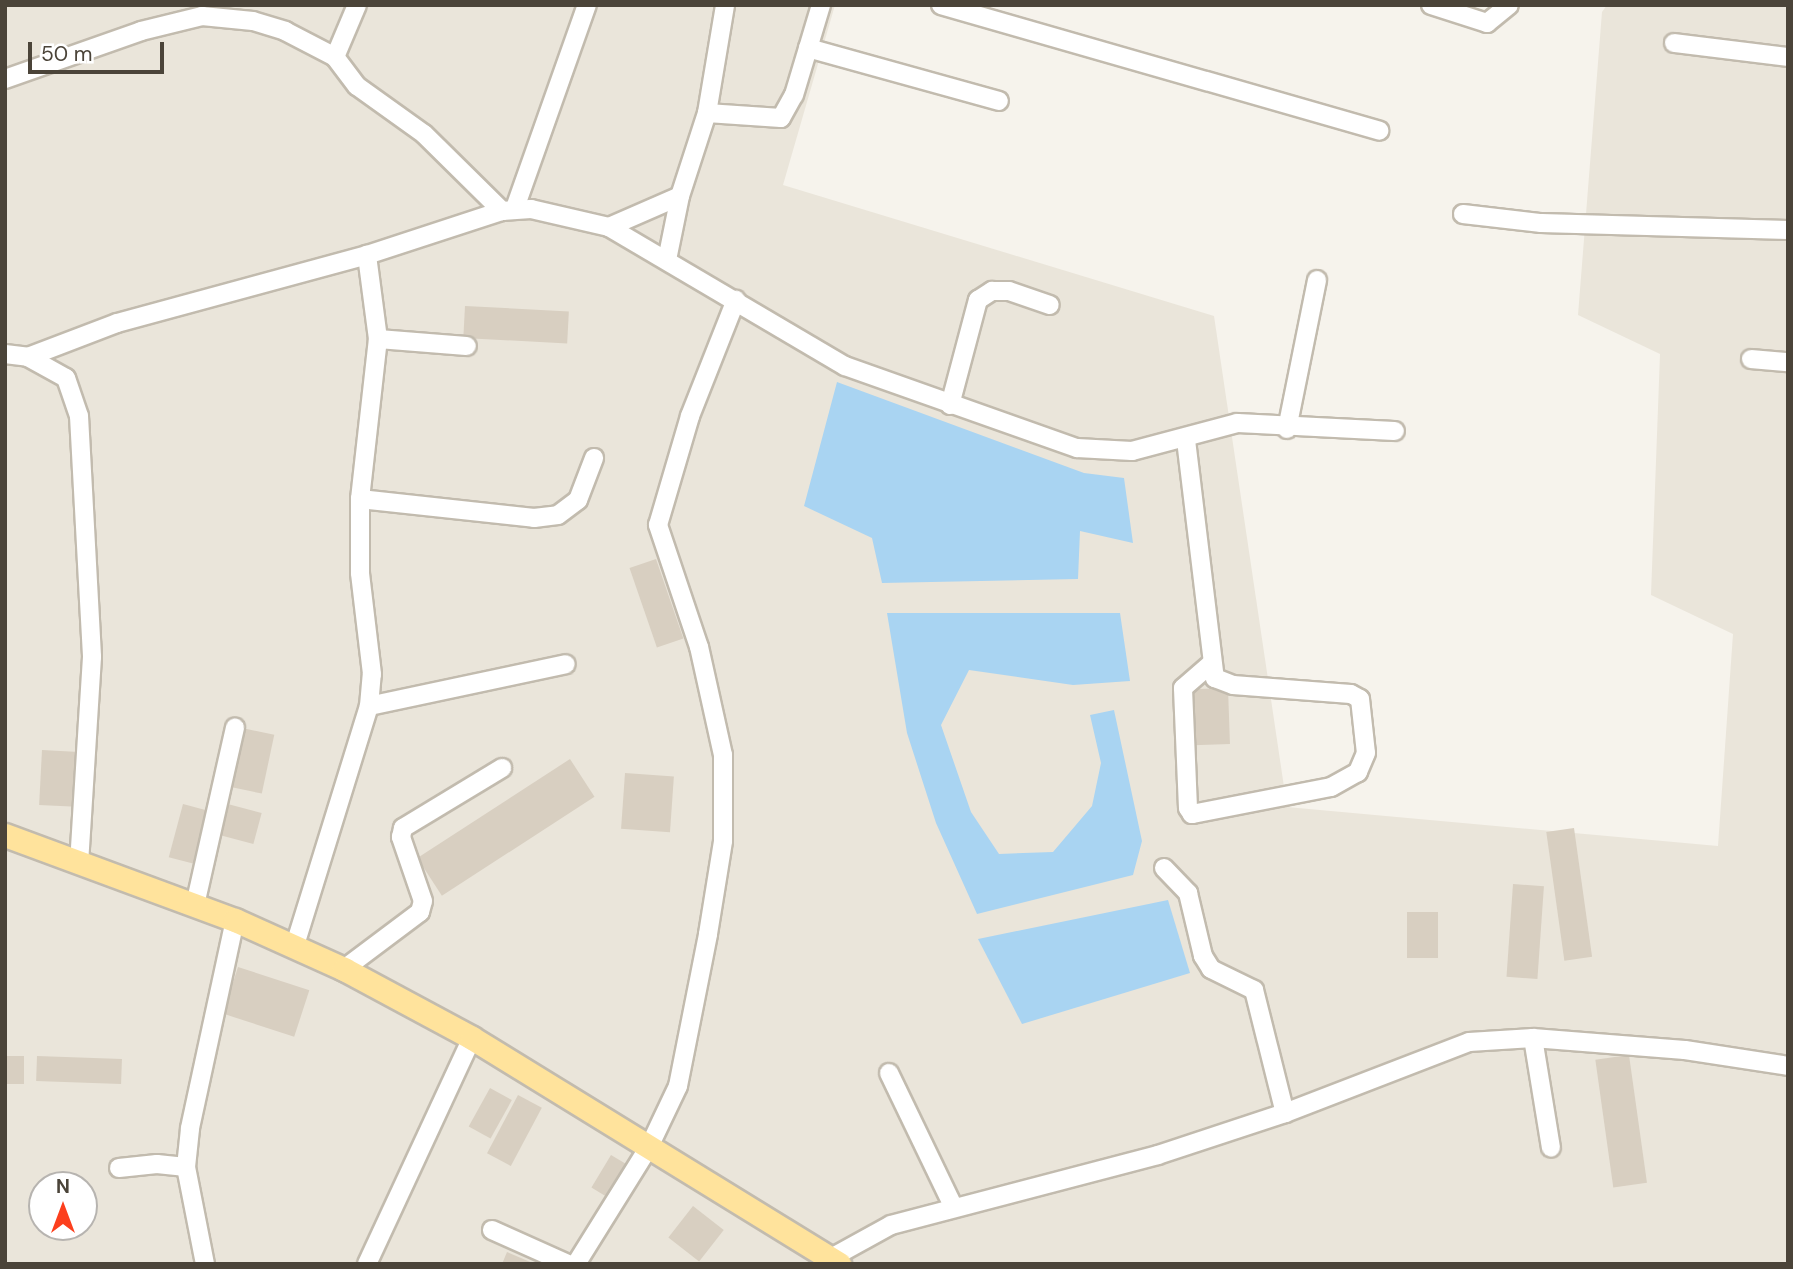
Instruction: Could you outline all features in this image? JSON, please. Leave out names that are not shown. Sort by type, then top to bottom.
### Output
[{"type":"main road","points":[[5,835],[295,944],[472,1038],[835,1261]]},
{"type":"street","points":[[335,57],[357,5]]},
{"type":"street","points":[[509,210],[587,5]]},
{"type":"street","points":[[667,260],[680,196],[707,113],[725,5]]},
{"type":"street","points":[[707,113],[781,118],[821,5]]},
{"type":"street","points":[[941,5],[1379,131]]},
{"type":"street","points":[[1431,5],[1487,23],[1509,5]]},
{"type":"street","points":[[5,79],[200,10],[275,28],[335,57],[357,86],[424,134],[509,210]]},
{"type":"street","points":[[1674,43],[1788,57]]},
{"type":"street","points":[[808,48],[999,101]]},
{"type":"street","points":[[609,227],[680,196]]},
{"type":"street","points":[[28,357],[117,323],[367,255],[509,210],[560,213],[609,227],[845,366],[1077,448],[1132,451],[1186,440],[1237,424],[1287,429],[1395,431]]},
{"type":"street","points":[[1463,214],[1541,223],[1788,230]]},
{"type":"street","points":[[295,944],[369,706],[372,674],[360,573],[360,499],[378,340],[367,255]]},
{"type":"street","points":[[1287,429],[1317,280]]},
{"type":"street","points":[[950,405],[978,300],[992,291],[1009,291],[1050,306]]},
{"type":"street","points":[[576,1264],[650,1145],[678,1086],[723,841],[723,755],[699,648],[658,525],[690,416],[736,300]]},
{"type":"street","points":[[378,340],[467,346]]},
{"type":"street","points":[[5,354],[28,357],[66,378],[79,416],[92,657],[79,864]]},
{"type":"street","points":[[1751,359],[1788,362]]},
{"type":"street","points":[[1186,440],[1211,664],[1215,678],[1233,685],[1351,694],[1360,699],[1366,753],[1358,772],[1331,787],[1192,814],[1188,807],[1183,688],[1211,664]]},
{"type":"street","points":[[360,499],[534,518],[558,515],[578,499],[594,458]]},
{"type":"street","points":[[369,706],[566,664]]},
{"type":"street","points":[[195,905],[235,727]]},
{"type":"street","points":[[344,970],[420,912],[423,901],[401,837],[403,828],[502,768]]},
{"type":"street","points":[[1164,867],[1188,893],[1203,956],[1210,969],[1254,990],[1284,1113]]},
{"type":"street","points":[[205,1264],[186,1167],[190,1128],[235,920]]},
{"type":"street","points":[[367,1264],[472,1038]]},
{"type":"street","points":[[1533,1038],[1551,1148]]},
{"type":"street","points":[[835,1261],[891,1225],[953,1206],[1158,1155],[1284,1113],[1469,1042],[1533,1038],[1685,1050],[1788,1066]]},
{"type":"street","points":[[889,1073],[953,1206]]},
{"type":"street","points":[[118,1168],[156,1164],[186,1167]]},
{"type":"street","points":[[492,1230],[568,1264]]},
{"type":"shaded area","points":[[5,5],[835,5],[783,185],[1214,316],[1287,807],[1718,846],[1733,634],[1651,595],[1660,354],[1578,315],[1602,12],[1607,5],[1788,5],[1788,1264],[5,1264]]},
{"type":"water","points":[[837,382],[1084,473],[1124,478],[1133,543],[1080,531],[1078,579],[882,583],[872,538],[804,506]]},
{"type":"water","points":[[887,613],[1120,613],[1130,681],[1073,685],[969,670],[941,725],[971,812],[999,854],[1053,852],[1092,806],[1101,763],[1090,715],[1114,710],[1142,841],[1133,875],[977,914],[936,823],[907,733]]},
{"type":"water","points":[[1168,900],[1190,973],[1022,1024],[978,939]]},
{"type":"building","points":[[465,306],[569,311],[567,343],[463,338]]},
{"type":"building","points":[[656,559],[683,638],[657,648],[630,568]]},
{"type":"building","points":[[1228,688],[1230,744],[1193,745],[1191,689]]},
{"type":"building","points":[[242,728],[274,735],[262,794],[230,787]]},
{"type":"building","points":[[42,750],[79,752],[76,807],[39,805]]},
{"type":"building","points":[[570,759],[595,797],[442,896],[417,858]]},
{"type":"building","points":[[625,773],[674,776],[670,832],[621,829]]},
{"type":"building","points":[[224,803],[262,813],[253,844],[216,834]]},
{"type":"building","points":[[183,804],[209,811],[195,864],[169,857]]},
{"type":"building","points":[[1574,828],[1592,957],[1564,961],[1546,832]]},
{"type":"building","points":[[1513,884],[1544,886],[1537,979],[1507,977]]},
{"type":"building","points":[[1407,912],[1438,912],[1438,958],[1407,958]]},
{"type":"building","points":[[238,967],[309,990],[294,1037],[223,1014]]},
{"type":"building","points":[[1629,1055],[1647,1183],[1613,1187],[1595,1060]]},
{"type":"building","points":[[5,1056],[24,1056],[24,1084],[5,1084]]},
{"type":"building","points":[[37,1056],[122,1059],[121,1084],[36,1081]]},
{"type":"building","points":[[490,1088],[512,1100],[491,1139],[469,1126]]},
{"type":"building","points":[[518,1095],[542,1108],[511,1166],[487,1153]]},
{"type":"building","points":[[611,1155],[631,1167],[611,1199],[591,1188]]},
{"type":"building","points":[[693,1206],[724,1230],[699,1262],[668,1238]]},
{"type":"building","points":[[507,1252],[535,1264],[502,1264]]}]
